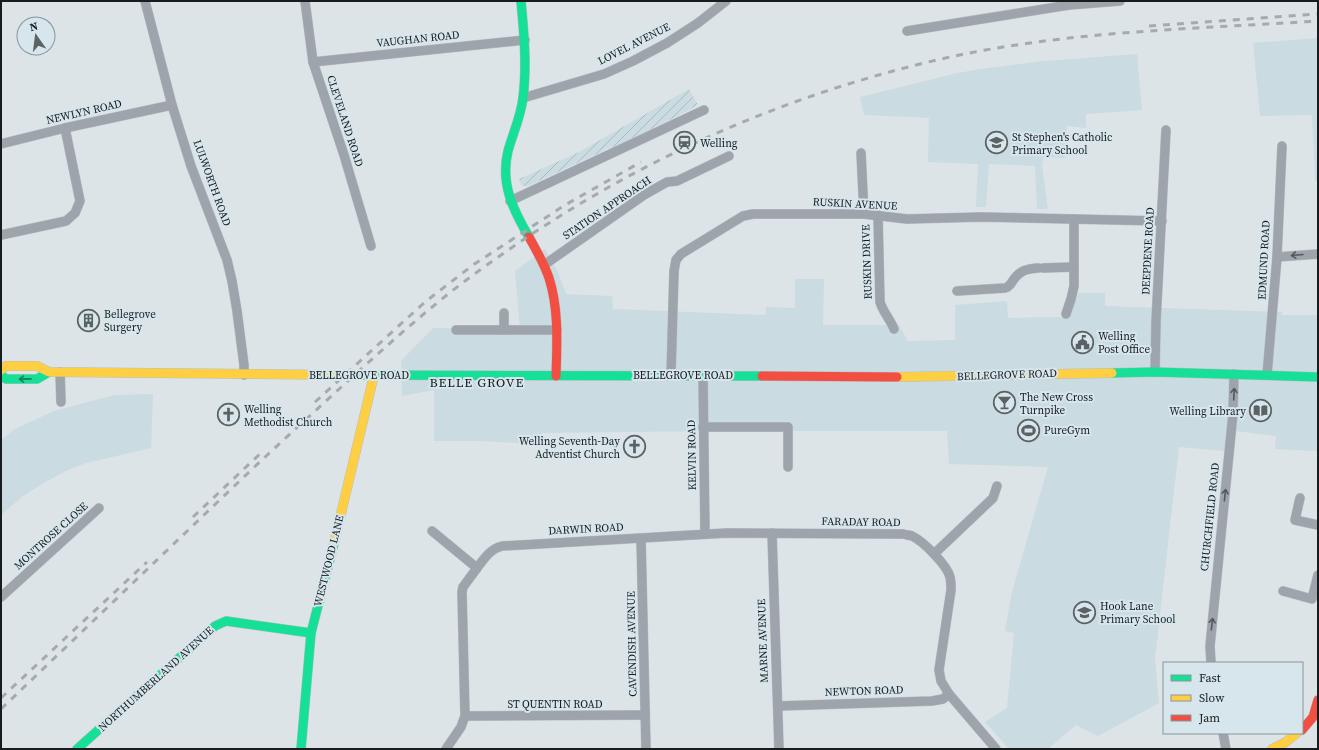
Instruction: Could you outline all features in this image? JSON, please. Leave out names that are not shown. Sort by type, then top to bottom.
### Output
[{"type":"main road","points":[[521,1],[524,40],[523,98],[520,114],[505,161],[506,183],[510,201],[519,221],[544,265],[554,300],[557,330],[556,376]]},
{"type":"main road","name":"BELLEGROVE ROAD","points":[[1,370],[6,366],[37,366],[49,372],[244,375],[703,375],[937,377],[1155,372],[1317,378]]},
{"type":"main road","name":"BELLEGROVE ROAD","points":[[1,375],[6,379],[37,379],[49,372]]},
{"type":"main road","name":"WESTWOOD LANE","points":[[301,749],[311,632],[348,491],[374,375]]},
{"type":"main road","name":"NORTHUMBERLAND AVENUE","points":[[77,749],[215,626],[226,621],[311,632]]},
{"type":"main road","points":[[1303,729],[1313,717],[1318,700]]},
{"type":"main road","points":[[1272,749],[1295,734]]},
{"type":"street","name":"LULWORTH ROAD","points":[[145,1],[172,105],[191,166],[227,260],[236,304],[244,375]]},
{"type":"street","name":"CLEVELAND ROAD","points":[[305,1],[313,62],[344,155],[371,246]]},
{"type":"street","points":[[907,31],[1069,5],[1120,1]]},
{"type":"street","name":"LOVEL AVENUE","points":[[523,98],[604,74],[633,61],[667,43],[698,23],[722,2]]},
{"type":"street","name":"VAUGHAN ROAD","points":[[313,62],[524,40]]},
{"type":"street","name":"NEWLYN ROAD","points":[[1,144],[65,128],[172,105]]},
{"type":"street","points":[[510,201],[704,110]]},
{"type":"street","points":[[1,235],[66,221],[75,213],[80,201],[65,128]]},
{"type":"street","name":"DEEPDENE ROAD","points":[[1155,372],[1156,321],[1166,130]]},
{"type":"street","name":"EDMUND ROAD","points":[[1267,375],[1277,257],[1282,146]]},
{"type":"street","points":[[861,153],[864,214]]},
{"type":"street","name":"STATION APPROACH","points":[[544,265],[650,192],[667,182],[677,181],[729,156]]},
{"type":"street","name":"RUSKIN AVENUE","points":[[671,375],[676,260],[681,254],[744,216],[753,214],[864,214],[907,219],[981,217],[1162,221]]},
{"type":"street","name":"RUSKIN DRIVE","points":[[878,216],[880,302],[894,329]]},
{"type":"street","points":[[1066,314],[1072,293],[1074,267],[1074,219]]},
{"type":"street","points":[[1277,257],[1318,254]]},
{"type":"street","points":[[957,291],[1005,288],[1008,287],[1022,270],[1074,267]]},
{"type":"street","points":[[504,312],[504,330]]},
{"type":"street","points":[[456,330],[557,330]]},
{"type":"street","points":[[60,372],[61,402]]},
{"type":"street","name":"CHURCHFIELD ROAD","points":[[1211,662],[1210,646],[1233,413],[1234,374]]},
{"type":"street","name":"KELVIN ROAD","points":[[703,375],[705,534]]},
{"type":"street","points":[[704,427],[788,427],[788,467]]},
{"type":"street","points":[[934,554],[993,498],[997,486]]},
{"type":"street","points":[[1300,498],[1295,520],[1318,525]]},
{"type":"street","name":"MONTROSE CLOSE","points":[[1,597],[99,508]]},
{"type":"street","points":[[432,531],[477,568]]},
{"type":"street","name":"MARNE AVENUE","points":[[772,533],[779,749]]},
{"type":"street","name":"FARADAY ROAD","points":[[705,534],[903,534],[911,536],[919,541],[934,554],[946,569],[950,577],[951,590],[939,670],[941,681],[996,749]]},
{"type":"street","name":"DARWIN ROAD","points":[[446,749],[461,727],[465,716],[463,587],[491,551],[496,547],[502,546],[641,539],[705,534]]},
{"type":"street","name":"CAVENDISH AVENUE","points":[[641,539],[646,749]]},
{"type":"street","points":[[1283,591],[1312,599],[1318,575]]},
{"type":"street","name":"NEWTON ROAD","points":[[778,706],[932,701],[943,699],[950,694]]},
{"type":"street","name":"ST QUENTIN ROAD","points":[[465,716],[646,715]]},
{"type":"street","points":[[1313,717],[1318,725]]},
{"type":"street","points":[[1223,734],[1226,749]]},
{"type":"shaded area","points":[[1318,38],[1318,181],[1315,181],[1312,115],[1260,116],[1253,43]]},
{"type":"shaded area","name":"St Stephen's Catholic Primary School","points":[[1137,54],[1142,110],[1086,114],[1086,128],[1067,126],[1065,158],[1044,157],[1042,165],[1048,209],[1037,209],[1035,166],[989,164],[986,207],[976,207],[978,164],[928,162],[929,118],[864,115],[860,97],[980,69],[1044,61]]},
{"type":"shaded area","points":[[689,89],[698,105],[609,149],[607,148],[528,186],[522,186],[519,179],[579,152]]},
{"type":"shaded area","points":[[545,249],[557,270],[566,294],[612,296],[613,309],[766,315],[766,307],[795,308],[795,279],[824,279],[823,325],[899,325],[908,341],[955,340],[955,305],[1007,301],[1008,318],[1068,317],[1078,293],[1105,293],[1105,306],[1282,312],[1282,315],[1318,315],[1318,451],[1275,449],[1276,436],[1227,430],[1226,451],[1179,447],[1155,659],[1159,703],[1098,736],[1076,725],[1048,749],[1009,749],[985,722],[1007,708],[1014,633],[1005,631],[1012,592],[1048,467],[949,464],[947,431],[542,433],[542,444],[478,441],[434,441],[434,390],[402,396],[401,361],[433,328],[520,329],[515,271]]},
{"type":"shaded area","points":[[153,394],[151,448],[86,463],[68,470],[23,496],[1,515],[1,440],[15,429],[54,411],[115,395]]},
{"type":"railway","points":[[1149,26],[1318,14]]},
{"type":"railway","points":[[1,709],[261,461],[419,318],[464,281],[533,233],[587,199],[643,169],[700,141],[758,116],[817,94],[878,75],[941,59],[1034,42],[1129,32],[1318,21]]},
{"type":"railway","points":[[315,402],[425,302],[473,265],[565,205],[641,162]]},
{"type":"railway","points":[[193,517],[263,451]]},
{"type":"railway","points":[[1,698],[147,562]]},
{"type":"traffic: fast","points":[[521,1],[525,50],[523,98],[521,111],[508,151],[506,174],[507,185],[513,206],[529,237]]},
{"type":"traffic: fast","points":[[1,375],[6,379],[37,379],[49,372]]},
{"type":"traffic: fast","points":[[1112,373],[1155,372],[1318,377]]},
{"type":"traffic: fast","points":[[345,375],[762,376]]},
{"type":"traffic: fast","points":[[301,749],[311,633],[334,543]]},
{"type":"traffic: fast","points":[[77,749],[215,626],[226,621],[311,633]]},
{"type":"traffic: slow","points":[[1,370],[6,366],[37,366],[49,372],[345,375]]},
{"type":"traffic: slow","points":[[897,377],[1112,373]]},
{"type":"traffic: slow","points":[[334,543],[374,375]]},
{"type":"traffic: slow","points":[[1272,749],[1286,742],[1296,734]]},
{"type":"traffic: jam","points":[[529,237],[545,267],[552,290],[557,327],[556,376]]},
{"type":"traffic: jam","points":[[762,376],[897,377]]},
{"type":"traffic: jam","points":[[1303,729],[1313,717],[1318,700]]},
{"type":"place","name":"Welling","points":[[684,143]]},
{"type":"place","name":"St Stephen's Catholic Primary School","points":[[997,143]]},
{"type":"place","name":"Bellegrove Surgery","points":[[88,320]]},
{"type":"place","name":"Welling Post Office","points":[[1082,342]]},
{"type":"place","name":"The New Cross Turnpike","points":[[1004,403]]},
{"type":"place","name":"Welling Library","points":[[1261,411]]},
{"type":"place","name":"Welling Methodist Church","points":[[228,415]]},
{"type":"place","name":"PureGym","points":[[1028,430]]},
{"type":"place","name":"Welling Seventh-Day Adventist Church","points":[[635,447]]},
{"type":"place","name":"Hook Lane Primary School","points":[[1084,612]]},
{"type":"district","name":"BELLE GROVE","points":[[477,382]]}]
